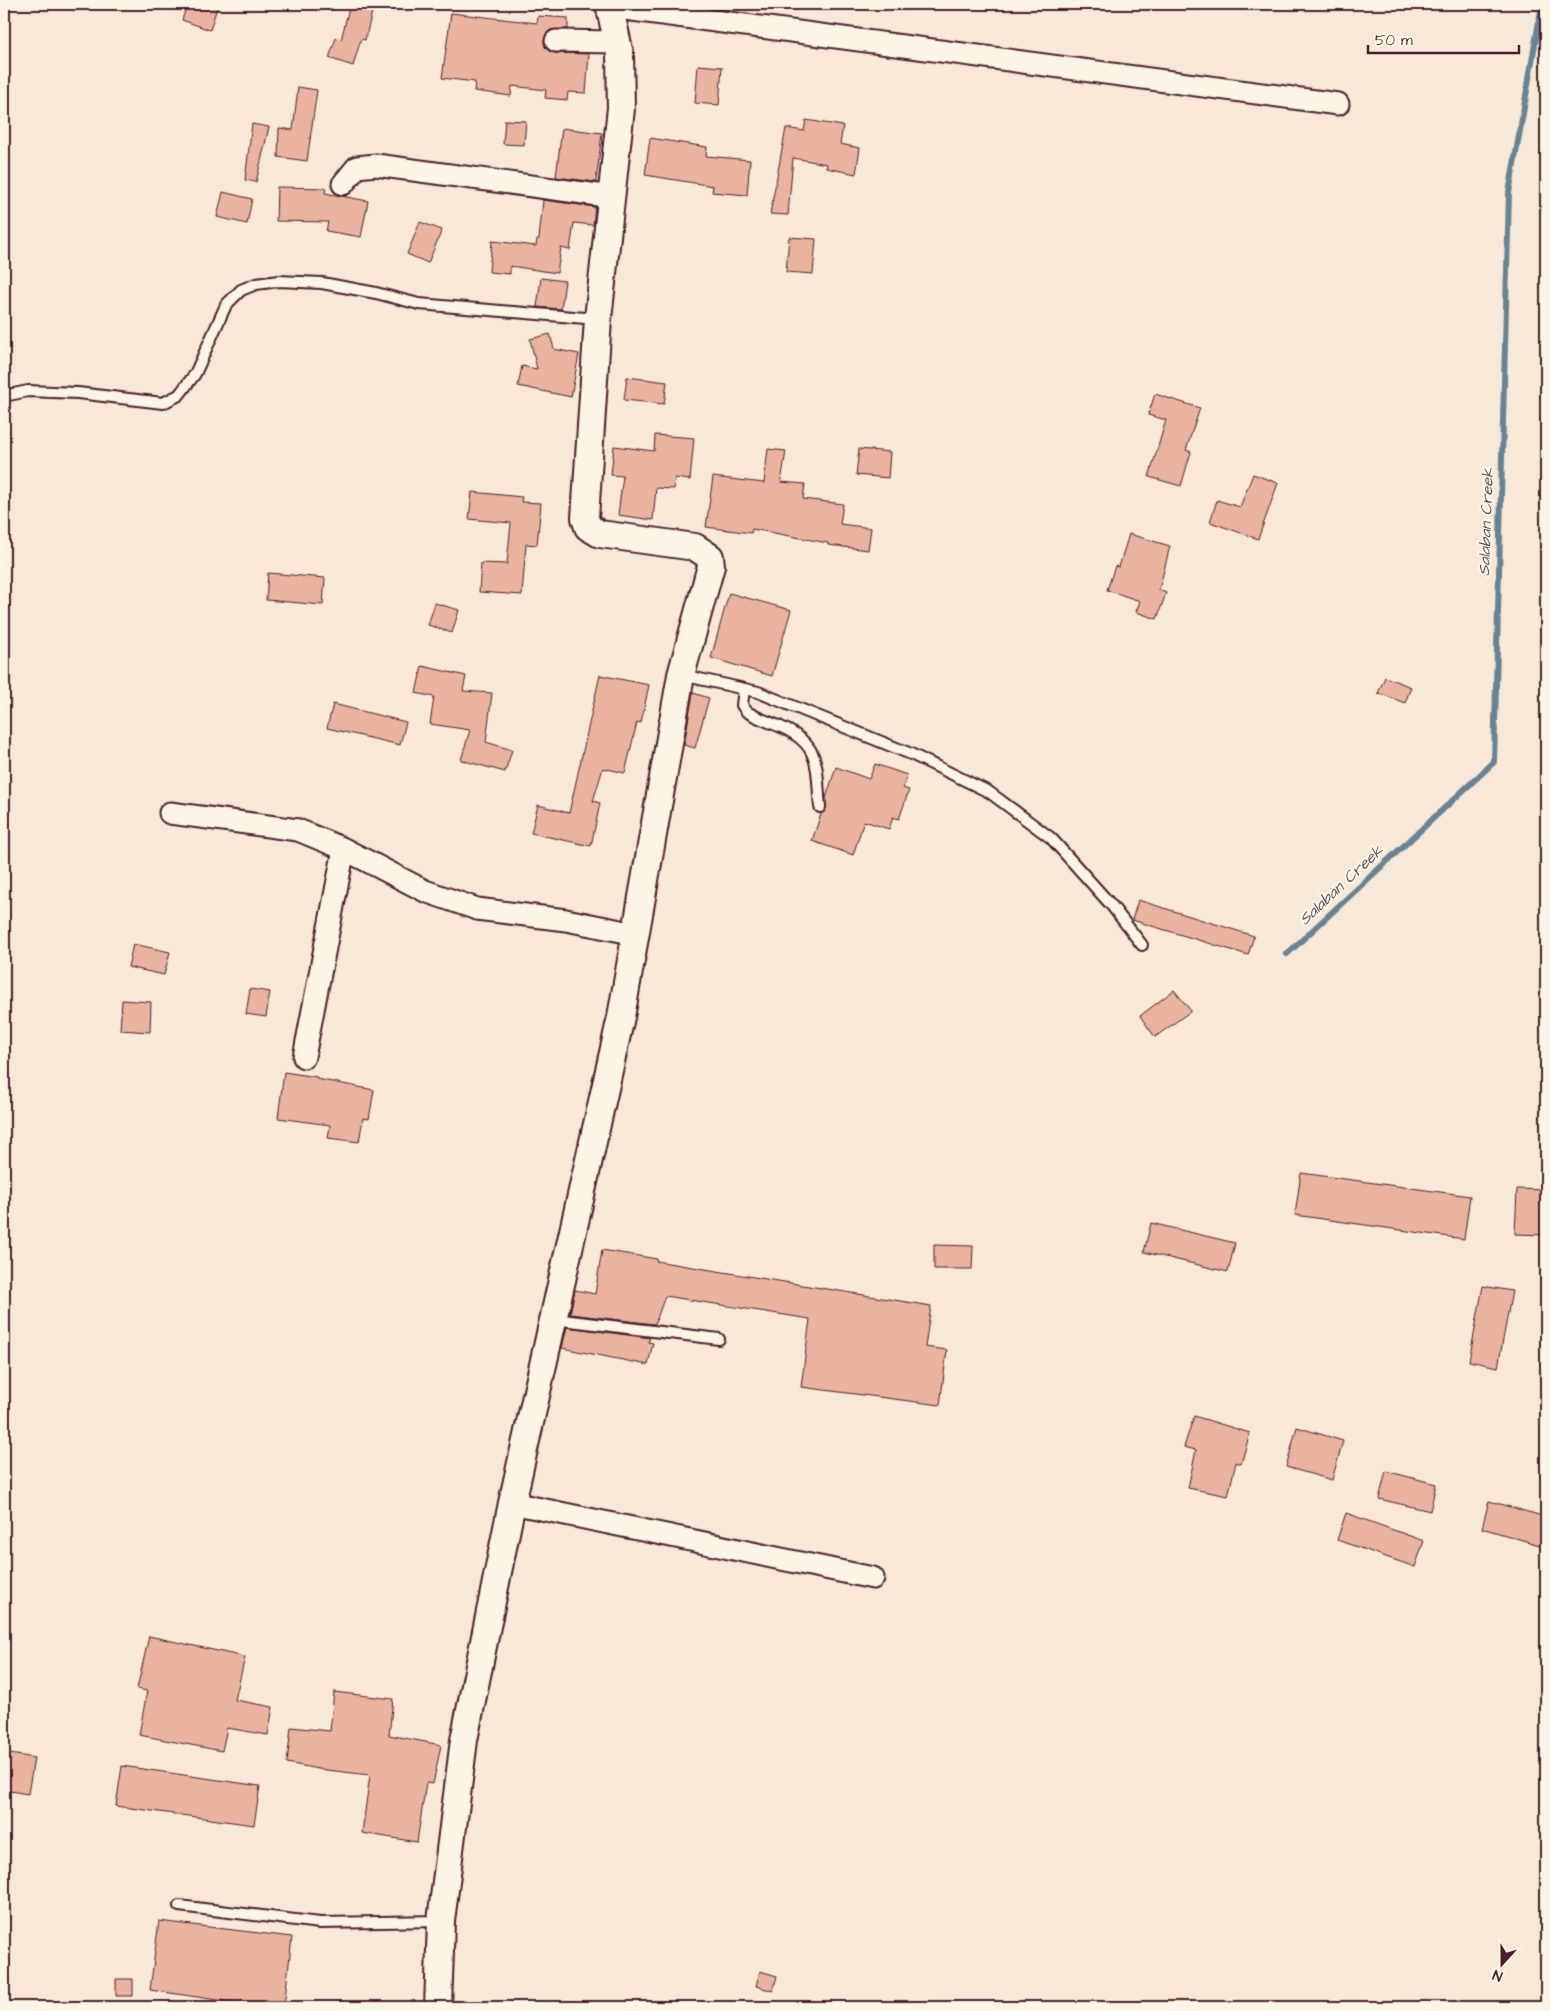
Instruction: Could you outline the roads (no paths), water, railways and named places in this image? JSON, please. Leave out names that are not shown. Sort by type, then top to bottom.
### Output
[{"type":"street","points":[[438,2007],[441,1921],[464,1740],[512,1503],[621,1017],[681,675],[711,566],[710,556],[695,547],[600,534],[588,527],[585,518],[598,319],[613,197],[621,108],[620,54],[610,6],[708,12],[1338,104]]},
{"type":"street","points":[[556,41],[618,42]]},
{"type":"street","points":[[343,184],[358,166],[376,165],[613,197]]},
{"type":"street","points":[[170,813],[298,830],[344,849],[425,891],[477,909],[566,920],[636,934]]},
{"type":"street","points":[[304,1057],[344,849]]},
{"type":"street","points":[[512,1503],[873,1578]]},
{"type":"lane","points":[[4,396],[28,391],[78,393],[163,403],[179,395],[195,374],[226,305],[242,290],[256,284],[279,281],[322,283],[376,293],[419,304],[598,319]]},
{"type":"lane","points":[[681,675],[758,692],[902,750],[989,792],[1051,838],[1112,906],[1142,945]]},
{"type":"lane","points":[[744,689],[742,706],[746,711],[784,728],[806,741],[815,759],[820,806]]},
{"type":"lane","points":[[553,1319],[719,1338]]},
{"type":"lane","points":[[179,1906],[320,1924],[441,1921]]},
{"type":"waterway","name":"Salaban Creek","points":[[1287,954],[1494,762],[1509,193],[1542,4]]}]
